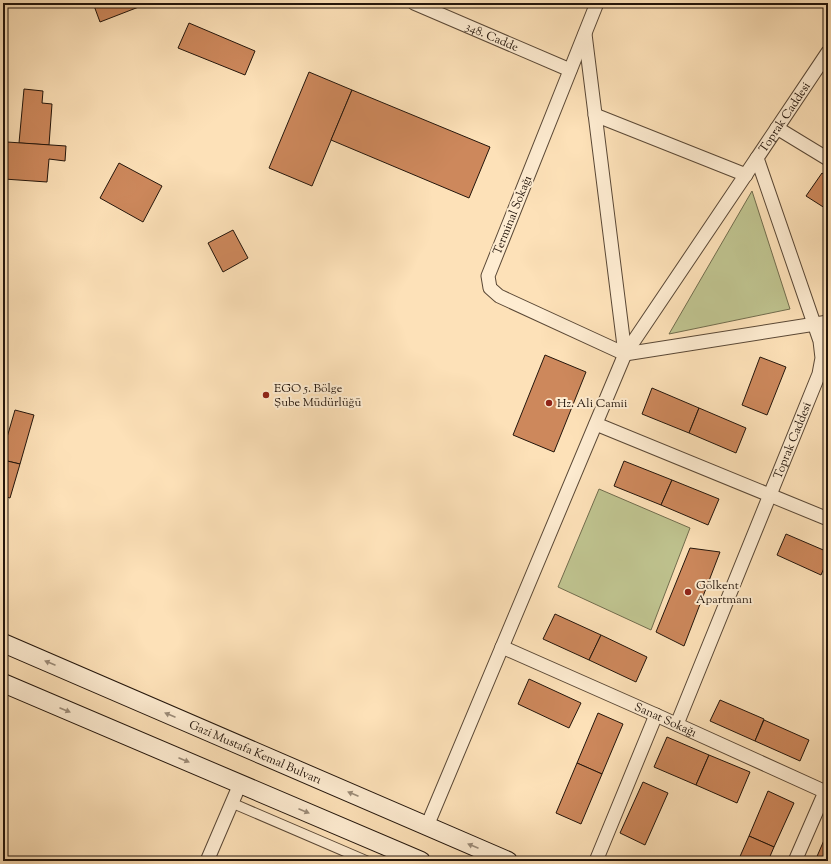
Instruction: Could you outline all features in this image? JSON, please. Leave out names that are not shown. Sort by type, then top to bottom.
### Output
[{"type":"main road","name":"Gazi Mustafa Kemal Bulvarı","points":[[3,643],[508,861]]},
{"type":"main road","points":[[3,683],[421,861]]},
{"type":"street","name":"348. Cadde","points":[[414,3],[570,70]]},
{"type":"street","name":"Terminal Sokağı","points":[[597,3],[488,276],[490,288],[499,296],[625,354]]},
{"type":"street","points":[[585,33],[625,354]]},
{"type":"street","name":"Toprak Caddesi","points":[[676,724],[819,374],[822,358],[820,341],[822,323],[757,158],[828,52]]},
{"type":"street","points":[[595,115],[746,175]]},
{"type":"street","points":[[777,128],[828,159]]},
{"type":"street","points":[[427,826],[625,354],[757,158]]},
{"type":"street","points":[[625,354],[822,323]]},
{"type":"street","points":[[596,424],[828,519]]},
{"type":"street","name":"Sanat Sokağı","points":[[502,647],[827,792]]},
{"type":"street","points":[[596,861],[656,715]]},
{"type":"street","points":[[207,861],[240,784]]},
{"type":"street","points":[[796,861],[827,792]]},
{"type":"street","points":[[232,803],[367,861]]},
{"type":"green space","points":[[752,191],[790,309],[669,334]]},
{"type":"green space","points":[[599,489],[690,528],[651,630],[558,587]]},
{"type":"building","points":[[93,3],[149,3],[100,22]]},
{"type":"building","points":[[189,23],[255,51],[245,75],[178,48]]},
{"type":"building","points":[[309,72],[352,90],[312,186],[269,168]]},
{"type":"building","points":[[24,89],[43,91],[42,103],[52,104],[49,145],[19,143]]},
{"type":"building","points":[[352,90],[490,147],[469,198],[331,140]]},
{"type":"building","points":[[7,142],[66,146],[65,161],[49,159],[47,182],[4,179]]},
{"type":"building","points":[[119,163],[162,186],[143,222],[100,198]]},
{"type":"building","points":[[822,173],[828,177],[828,210],[806,196]]},
{"type":"building","points":[[233,230],[248,258],[223,272],[208,243]]},
{"type":"building","name":"Hz. Ali Camii","points":[[545,355],[586,372],[554,452],[513,435]]},
{"type":"building","points":[[760,357],[786,367],[767,415],[742,405]]},
{"type":"building","points":[[652,388],[699,408],[689,433],[642,414]]},
{"type":"building","points":[[699,408],[746,428],[736,453],[689,433]]},
{"type":"building","points":[[15,410],[34,415],[20,464],[3,460],[3,451]]},
{"type":"building","points":[[3,460],[20,464],[10,498],[3,496]]},
{"type":"building","points":[[624,461],[672,480],[661,505],[614,486]]},
{"type":"building","points":[[672,480],[719,499],[708,525],[661,505]]},
{"type":"building","points":[[786,534],[828,552],[828,559],[821,575],[777,555]]},
{"type":"building","name":"Gölkent Apartmanı","points":[[690,548],[720,552],[684,646],[656,632]]},
{"type":"building","points":[[555,614],[601,635],[589,660],[543,639]]},
{"type":"building","points":[[601,635],[647,657],[636,682],[589,660]]},
{"type":"building","points":[[529,679],[581,703],[569,728],[518,704]]},
{"type":"building","points":[[720,700],[764,719],[755,741],[710,721]]},
{"type":"building","points":[[598,713],[623,724],[602,774],[577,763]]},
{"type":"building","points":[[764,720],[809,740],[800,761],[755,741]]},
{"type":"building","points":[[667,737],[709,755],[696,785],[654,767]]},
{"type":"building","points":[[709,755],[750,772],[737,803],[696,785]]},
{"type":"building","points":[[577,763],[602,774],[581,824],[556,813]]},
{"type":"building","points":[[643,782],[668,793],[645,845],[620,833]]},
{"type":"building","points":[[768,791],[794,803],[774,847],[749,836]]},
{"type":"building","points":[[828,831],[828,861],[815,861]]},
{"type":"building","points":[[749,836],[774,847],[768,861],[738,861]]},
{"type":"place","name":"EGO 5. Bölge Şube Müdürlüğü","points":[[266,395]]},
{"type":"place","name":"Hz. Ali Camii","points":[[549,403]]},
{"type":"place","name":"Gölkent Apartmanı","points":[[688,592]]}]
